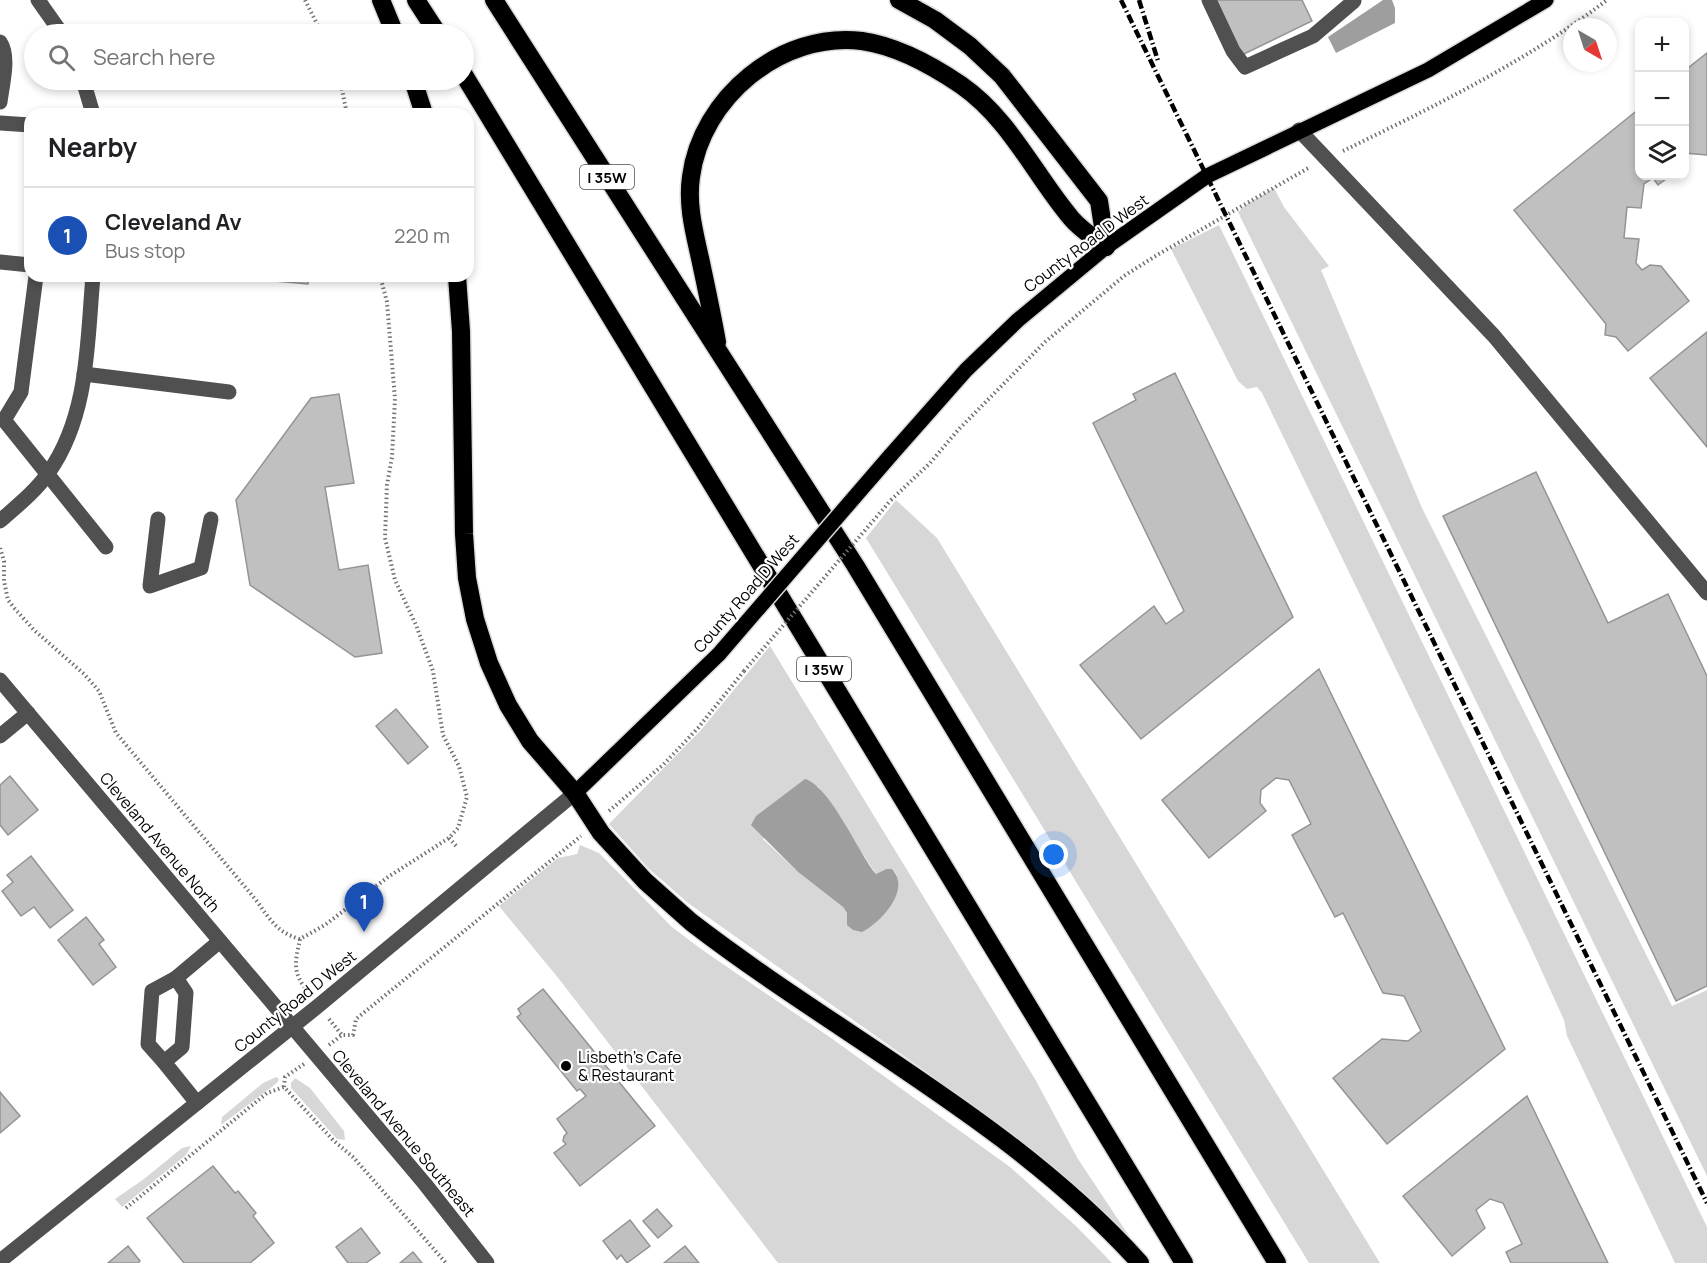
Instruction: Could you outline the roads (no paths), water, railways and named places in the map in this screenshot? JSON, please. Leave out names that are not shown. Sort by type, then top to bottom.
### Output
[{"type":"highway","points":[[381,0],[391,24]]},
{"type":"highway","points":[[416,0],[432,24]]},
{"type":"highway","name":"I 35W","points":[[494,0],[855,565],[1277,1263]]},
{"type":"highway","points":[[899,0],[935,20],[970,46],[1002,76],[1099,201],[1106,247]]},
{"type":"highway","points":[[720,354],[688,204],[696,152],[707,126],[723,103],[744,80],[766,64],[816,44],[863,41],[898,52],[932,67],[964,87],[992,112],[1012,135],[1072,219],[1106,247]]},
{"type":"highway","points":[[416,90],[422,108]]},
{"type":"highway","name":"I 35W","points":[[473,90],[1184,1263]]},
{"type":"highway","points":[[457,282],[461,332],[464,534],[467,578],[475,620],[489,663],[508,705],[530,741],[575,793],[601,833],[645,881],[691,921],[1022,1154],[1077,1201],[1140,1263]]},
{"type":"main road","name":"County Road D West","points":[[575,793],[719,654],[937,402],[993,342],[1106,247],[1208,176],[1299,130],[1428,70],[1546,0]]},
{"type":"street","points":[[38,0],[55,24]]},
{"type":"street","points":[[1209,0],[1233,51],[1245,67],[1313,36],[1354,1]]},
{"type":"street","points":[[0,42],[3,45],[4,58],[0,102]]},
{"type":"street","points":[[84,90],[89,108]]},
{"type":"street","points":[[0,123],[24,125]]},
{"type":"street","points":[[1299,130],[1494,336],[1707,593]]},
{"type":"street","points":[[0,262],[24,264]]},
{"type":"street","points":[[35,282],[21,392],[4,420],[106,547]]},
{"type":"street","points":[[0,520],[48,473],[70,433],[79,405],[84,374],[92,282]]},
{"type":"street","points":[[84,374],[229,392]]},
{"type":"street","points":[[158,519],[150,586],[201,568],[211,519]]},
{"type":"street","name":"Cleveland Avenue North","points":[[0,680],[292,1027]]},
{"type":"street","points":[[0,736],[28,713]]},
{"type":"street","name":"County Road D West","points":[[2,1255],[292,1027],[575,793]]},
{"type":"street","points":[[197,1103],[148,1044],[152,991],[176,978],[220,941]]},
{"type":"street","points":[[164,1062],[182,1047],[186,993],[176,978]]},
{"type":"street","name":"Cleveland Avenue Southeast","points":[[292,1027],[425,1184],[487,1263]]},
{"type":"railway","points":[[1121,0],[1707,1203]]},
{"type":"railway","points":[[1139,0],[1158,61]]},
{"type":"place","name":"Cleveland Av","points":[[364,932]]},
{"type":"place","name":"Lisbeth's Cafe & Restaurant","points":[[566,1066]]}]
